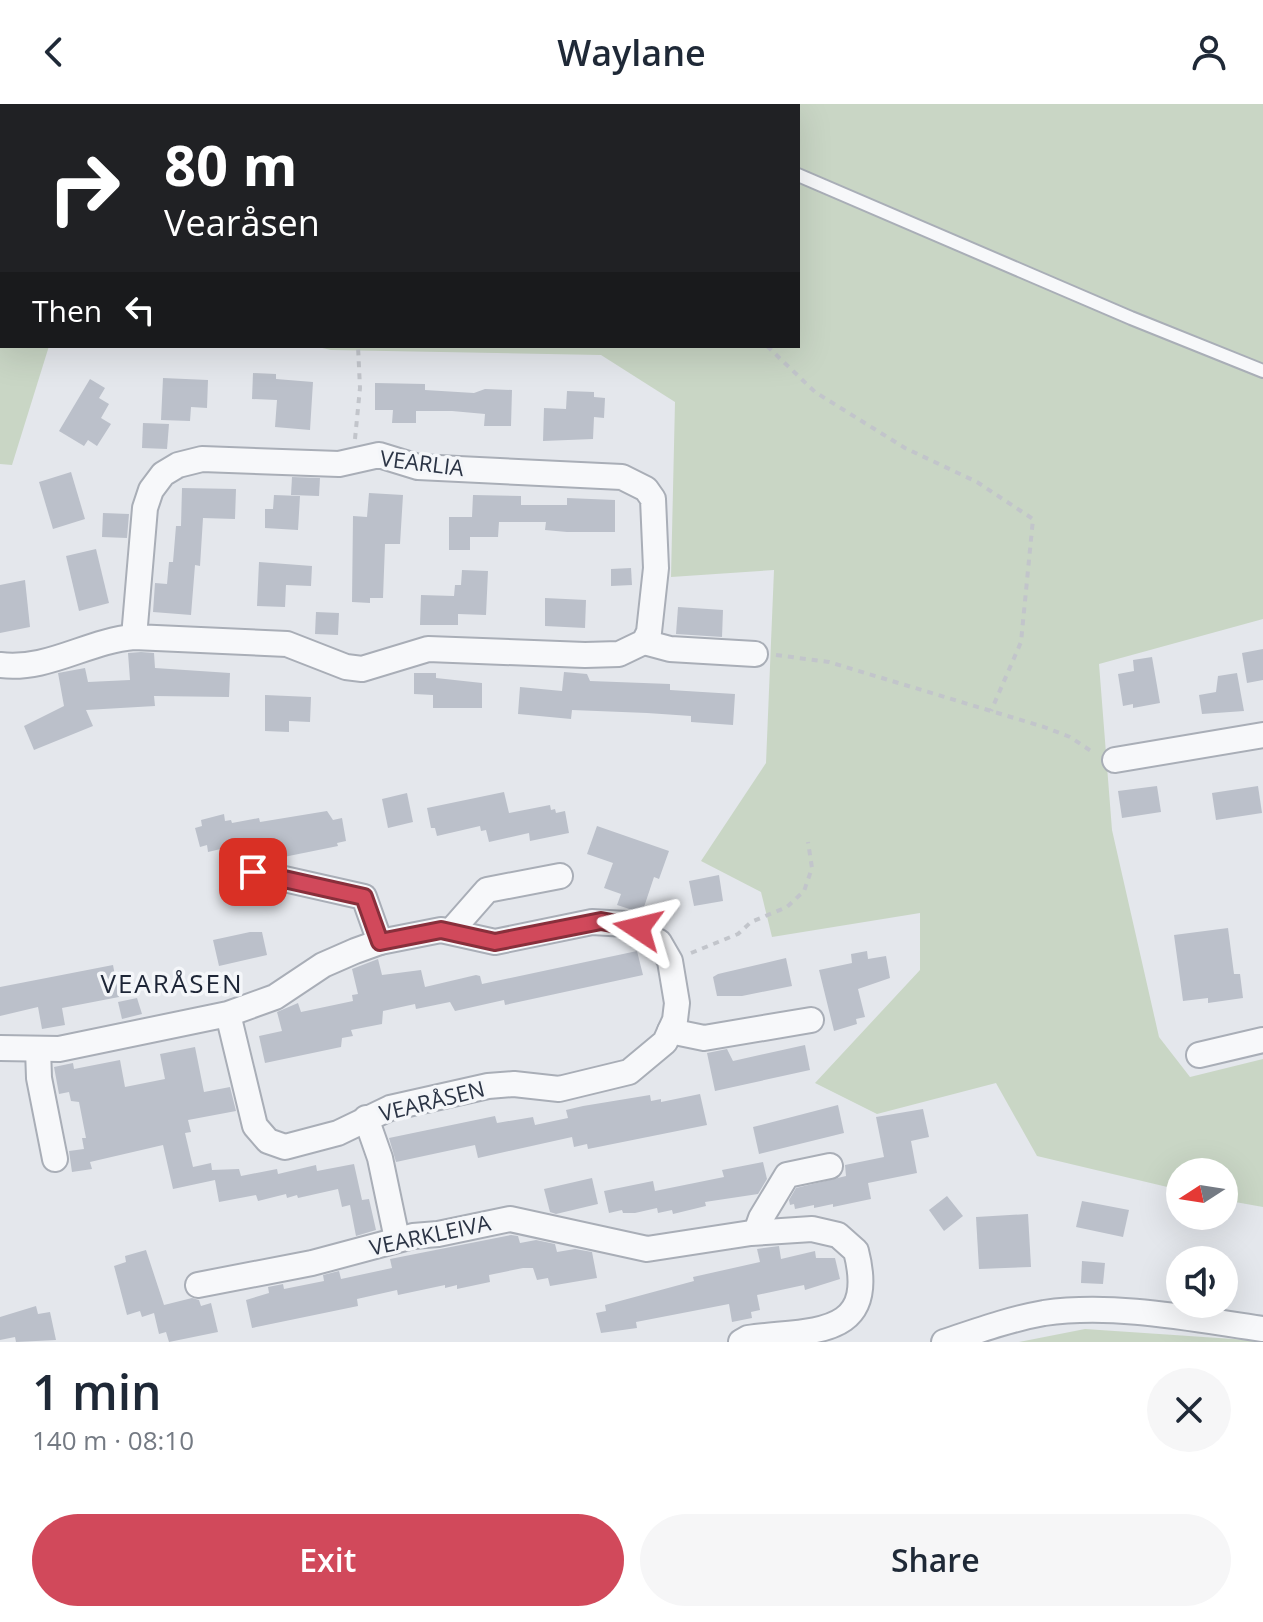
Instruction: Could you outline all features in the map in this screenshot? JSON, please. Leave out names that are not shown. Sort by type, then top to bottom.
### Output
[{"type":"street","name":"VEARLIA","points":[[134,637],[145,508],[151,490],[163,474],[178,465],[202,459],[278,463],[352,462],[379,455],[405,466],[607,475],[622,477],[646,489],[653,499],[656,513],[656,568],[649,632],[644,642]]},
{"type":"street","points":[[0,665],[15,667],[42,663],[117,638],[134,637],[287,644],[346,667],[362,669],[428,649],[595,655],[619,654],[644,642],[670,649],[755,654]]},
{"type":"street","points":[[1115,760],[1263,735]]},
{"type":"street","points":[[253,872],[364,897],[380,942]]},
{"type":"street","points":[[451,931],[487,890],[560,876]]},
{"type":"street","points":[[0,1048],[59,1049],[228,1014],[275,997],[323,965],[380,942],[428,931],[451,931],[495,942],[592,922],[616,922],[649,934],[659,942],[670,961],[677,1003],[670,1031],[704,1038],[811,1020]]},
{"type":"street","name":"VEARÅSEN","points":[[228,1014],[255,1126],[268,1141],[285,1147],[338,1133],[390,1108],[488,1086],[514,1084],[559,1089],[595,1083],[638,1067],[665,1042],[670,1031]]},
{"type":"street","points":[[1199,1055],[1263,1040]]},
{"type":"street","points":[[38,1049],[39,1078],[55,1159]]},
{"type":"street","points":[[366,1118],[380,1158],[397,1239]]},
{"type":"street","points":[[756,1232],[770,1201],[787,1175],[830,1166]]},
{"type":"street","name":"VEARKLEIVA","points":[[198,1285],[254,1276],[397,1239],[510,1219],[647,1249],[756,1232],[812,1229],[838,1235],[856,1251],[862,1289],[857,1302],[838,1324],[813,1331],[748,1338],[741,1342]]},
{"type":"street","points":[[944,1342],[1043,1314],[1081,1310],[1200,1320],[1263,1329]]},
{"type":"lane","points":[[800,176],[1131,318],[1263,371]]},
{"type":"path","points":[[352,462],[360,388],[358,348]]},
{"type":"path","points":[[769,348],[815,392],[905,448],[977,482],[1033,519],[1021,642],[991,711]]},
{"type":"path","points":[[755,654],[829,662],[1070,737],[1097,755],[1115,760]]},
{"type":"path","points":[[670,961],[738,934],[751,922],[787,907],[804,891],[812,868],[808,842]]},
{"type":"green space","points":[[800,104],[1263,104],[1263,619],[1099,664],[1112,830],[1159,1037],[1190,1077],[1263,1059],[1263,1207],[1238,1203],[1238,1158],[1166,1158],[1166,1187],[1037,1156],[996,1083],[877,1114],[815,1083],[920,970],[920,913],[772,937],[761,892],[701,861],[766,763],[774,570],[671,577],[675,402],[601,355],[322,348],[800,348]]},
{"type":"green space","points":[[0,348],[48,348],[12,465],[0,464]]},
{"type":"green space","points":[[1085,1329],[1263,1341],[1263,1342],[1019,1342]]},
{"type":"building","points":[[253,373],[276,374],[276,379],[313,382],[310,430],[275,427],[277,400],[252,399]]},
{"type":"building","points":[[163,378],[208,380],[207,408],[191,407],[190,421],[161,420]]},
{"type":"building","points":[[90,379],[105,388],[99,398],[109,404],[101,418],[111,424],[97,446],[88,440],[84,446],[59,431]]},
{"type":"building","points":[[375,383],[425,384],[425,390],[474,393],[485,389],[512,390],[511,426],[484,426],[485,414],[452,411],[416,411],[416,423],[392,423],[393,410],[375,410]]},
{"type":"building","points":[[567,391],[594,392],[594,397],[605,398],[604,418],[594,417],[593,439],[543,441],[544,408],[566,409]]},
{"type":"building","points":[[143,423],[169,424],[167,449],[142,448]]},
{"type":"building","points":[[71,472],[85,519],[53,529],[39,482]]},
{"type":"building","points":[[292,477],[320,478],[319,496],[291,495]]},
{"type":"building","points":[[182,488],[236,489],[235,519],[203,518],[200,566],[195,565],[191,615],[153,612],[155,583],[167,584],[169,562],[173,562],[176,526],[181,526]]},
{"type":"building","points":[[369,493],[403,495],[400,544],[385,544],[383,598],[370,598],[370,603],[352,602],[353,516],[367,517]]},
{"type":"building","points":[[274,495],[300,496],[298,530],[265,528],[265,509],[273,509]]},
{"type":"building","points":[[473,495],[521,496],[521,505],[567,505],[567,498],[615,500],[615,532],[567,532],[545,530],[546,522],[499,522],[498,537],[470,537],[470,550],[449,550],[449,517],[472,517]]},
{"type":"building","points":[[103,513],[129,514],[127,538],[102,537]]},
{"type":"building","points":[[96,549],[109,603],[79,611],[66,556]]},
{"type":"building","points":[[259,562],[312,566],[311,586],[286,585],[285,607],[257,606]]},
{"type":"building","points":[[631,568],[632,585],[611,586],[611,569]]},
{"type":"building","points":[[462,570],[488,571],[486,615],[458,614],[458,625],[420,625],[421,595],[454,596],[455,585],[461,585]]},
{"type":"building","points":[[25,580],[30,627],[0,633],[0,585]]},
{"type":"building","points":[[545,598],[586,600],[585,628],[545,626]]},
{"type":"building","points":[[678,607],[723,610],[722,637],[676,634]]},
{"type":"building","points":[[316,612],[339,613],[338,635],[315,634]]},
{"type":"building","points":[[1263,649],[1263,680],[1247,683],[1242,653]]},
{"type":"building","points":[[128,653],[154,653],[155,668],[230,673],[229,697],[154,696],[155,706],[86,710],[93,726],[34,750],[24,726],[64,706],[58,673],[85,668],[88,682],[130,680]]},
{"type":"building","points":[[1152,657],[1160,703],[1133,708],[1133,704],[1123,706],[1118,674],[1134,671],[1133,660]]},
{"type":"building","points":[[564,672],[587,674],[590,681],[670,684],[670,690],[735,694],[733,725],[691,722],[691,716],[647,713],[572,710],[571,719],[518,714],[520,687],[562,691]]},
{"type":"building","points":[[414,673],[436,673],[436,678],[482,683],[482,708],[433,708],[433,695],[414,694]]},
{"type":"building","points":[[1237,673],[1244,711],[1202,714],[1199,695],[1216,692],[1218,676]]},
{"type":"building","points":[[265,695],[311,697],[310,722],[289,721],[289,732],[265,731]]},
{"type":"building","points":[[1157,786],[1161,812],[1122,818],[1118,791]]},
{"type":"building","points":[[1258,786],[1262,813],[1216,820],[1212,793]]},
{"type":"building","points":[[504,792],[509,813],[550,805],[556,813],[565,811],[569,833],[530,841],[529,833],[489,842],[486,830],[481,831],[480,826],[437,836],[435,828],[431,828],[427,808]]},
{"type":"building","points":[[407,793],[413,822],[388,828],[382,799]]},
{"type":"building","points":[[327,811],[333,820],[342,818],[346,841],[337,843],[338,846],[269,860],[257,857],[254,841],[208,852],[207,845],[200,847],[195,828],[202,826],[201,820],[224,814],[225,821],[231,820],[232,823],[259,818],[260,822]]},
{"type":"building","points":[[597,826],[669,851],[659,879],[654,877],[642,913],[617,905],[621,894],[604,888],[613,863],[587,854]]},
{"type":"building","points":[[719,875],[723,901],[694,906],[689,881]]},
{"type":"building","points":[[1228,928],[1234,974],[1240,974],[1243,998],[1208,1003],[1208,998],[1183,1001],[1174,935]]},
{"type":"building","points":[[262,932],[267,955],[219,966],[213,940]]},
{"type":"building","points":[[637,951],[643,975],[505,1005],[504,1000],[455,1011],[450,1002],[416,1009],[415,1004],[383,1011],[382,1024],[351,1030],[353,1036],[342,1038],[341,1047],[265,1063],[259,1036],[282,1031],[277,1012],[298,1003],[301,1012],[353,1001],[352,995],[358,994],[352,969],[378,959],[382,975],[421,970],[425,987],[476,975],[480,976],[482,984]]},
{"type":"building","points":[[867,951],[868,959],[886,956],[890,978],[858,989],[865,1017],[856,1019],[857,1024],[834,1031],[819,970],[852,963],[851,954]]},
{"type":"building","points":[[786,958],[792,986],[742,996],[717,996],[713,977],[718,974]]},
{"type":"building","points":[[113,965],[119,997],[62,1008],[65,1025],[42,1029],[38,1007],[0,1016],[0,987]]},
{"type":"building","points":[[137,998],[142,1014],[122,1019],[118,1002]]},
{"type":"building","points":[[805,1045],[810,1070],[715,1091],[707,1053],[727,1049],[733,1061]]},
{"type":"building","points":[[195,1047],[204,1092],[230,1087],[236,1111],[188,1120],[191,1132],[185,1133],[193,1167],[211,1163],[212,1170],[239,1169],[241,1176],[277,1169],[278,1174],[316,1165],[317,1171],[354,1164],[362,1200],[369,1199],[376,1230],[356,1236],[350,1205],[342,1207],[338,1189],[298,1198],[297,1195],[287,1198],[286,1194],[258,1201],[256,1195],[219,1202],[215,1180],[173,1189],[163,1145],[90,1162],[92,1169],[72,1172],[69,1151],[84,1149],[82,1138],[86,1138],[79,1102],[71,1101],[69,1092],[59,1094],[54,1067],[73,1063],[74,1069],[120,1060],[125,1087],[165,1079],[160,1054]]},
{"type":"building","points":[[700,1094],[707,1125],[588,1149],[587,1144],[574,1147],[572,1137],[478,1158],[475,1145],[396,1162],[389,1138],[495,1116],[497,1123],[533,1117],[535,1125],[568,1118],[566,1110],[583,1106],[650,1095],[651,1101],[661,1099],[661,1102]]},
{"type":"building","points":[[838,1105],[844,1133],[759,1154],[753,1127]]},
{"type":"building","points":[[923,1109],[929,1137],[911,1141],[917,1173],[868,1183],[871,1199],[833,1207],[833,1204],[795,1209],[794,1204],[790,1205],[789,1200],[796,1188],[846,1176],[845,1165],[884,1157],[876,1117]]},
{"type":"building","points":[[763,1162],[767,1179],[758,1194],[705,1202],[706,1206],[673,1214],[672,1210],[658,1213],[657,1208],[635,1213],[623,1213],[622,1210],[609,1213],[604,1191],[653,1181],[655,1191],[724,1177],[722,1170]]},
{"type":"building","points":[[592,1178],[598,1204],[556,1214],[550,1212],[544,1189]]},
{"type":"building","points":[[947,1196],[963,1216],[944,1231],[929,1210]]},
{"type":"building","points":[[1082,1201],[1129,1210],[1123,1237],[1076,1227]]},
{"type":"building","points":[[1028,1214],[1031,1267],[979,1269],[976,1217]]},
{"type":"building","points":[[518,1236],[520,1243],[536,1240],[555,1244],[557,1252],[575,1249],[592,1252],[597,1278],[550,1286],[548,1278],[537,1280],[533,1268],[523,1268],[489,1275],[490,1282],[457,1289],[457,1285],[445,1288],[445,1285],[398,1295],[397,1290],[357,1299],[358,1306],[252,1328],[246,1300],[269,1293],[268,1287],[283,1284],[284,1289],[324,1281],[323,1275],[339,1271],[341,1279],[392,1268],[390,1259]]},
{"type":"building","points":[[779,1246],[781,1259],[815,1251],[816,1258],[835,1258],[840,1279],[805,1290],[804,1285],[757,1295],[760,1310],[751,1312],[752,1318],[732,1322],[729,1304],[636,1322],[637,1328],[601,1333],[596,1313],[606,1311],[605,1305],[694,1281],[693,1277],[760,1262],[757,1249]]},
{"type":"building","points":[[146,1250],[164,1305],[192,1298],[199,1300],[201,1306],[211,1303],[218,1332],[169,1342],[166,1332],[159,1334],[154,1313],[142,1317],[140,1311],[127,1315],[114,1266],[126,1262],[125,1256]]},
{"type":"building","points":[[1082,1261],[1105,1263],[1103,1284],[1081,1283]]},
{"type":"building","points":[[36,1306],[38,1314],[50,1312],[56,1340],[16,1342],[15,1337],[0,1340],[0,1317]]},
{"type":"district","name":"VEARÅSEN","points":[[172,984]]},
{"type":"route","points":[[253,872],[364,897],[380,942],[441,930],[474,939],[508,941],[551,929],[601,921],[638,928]]}]
